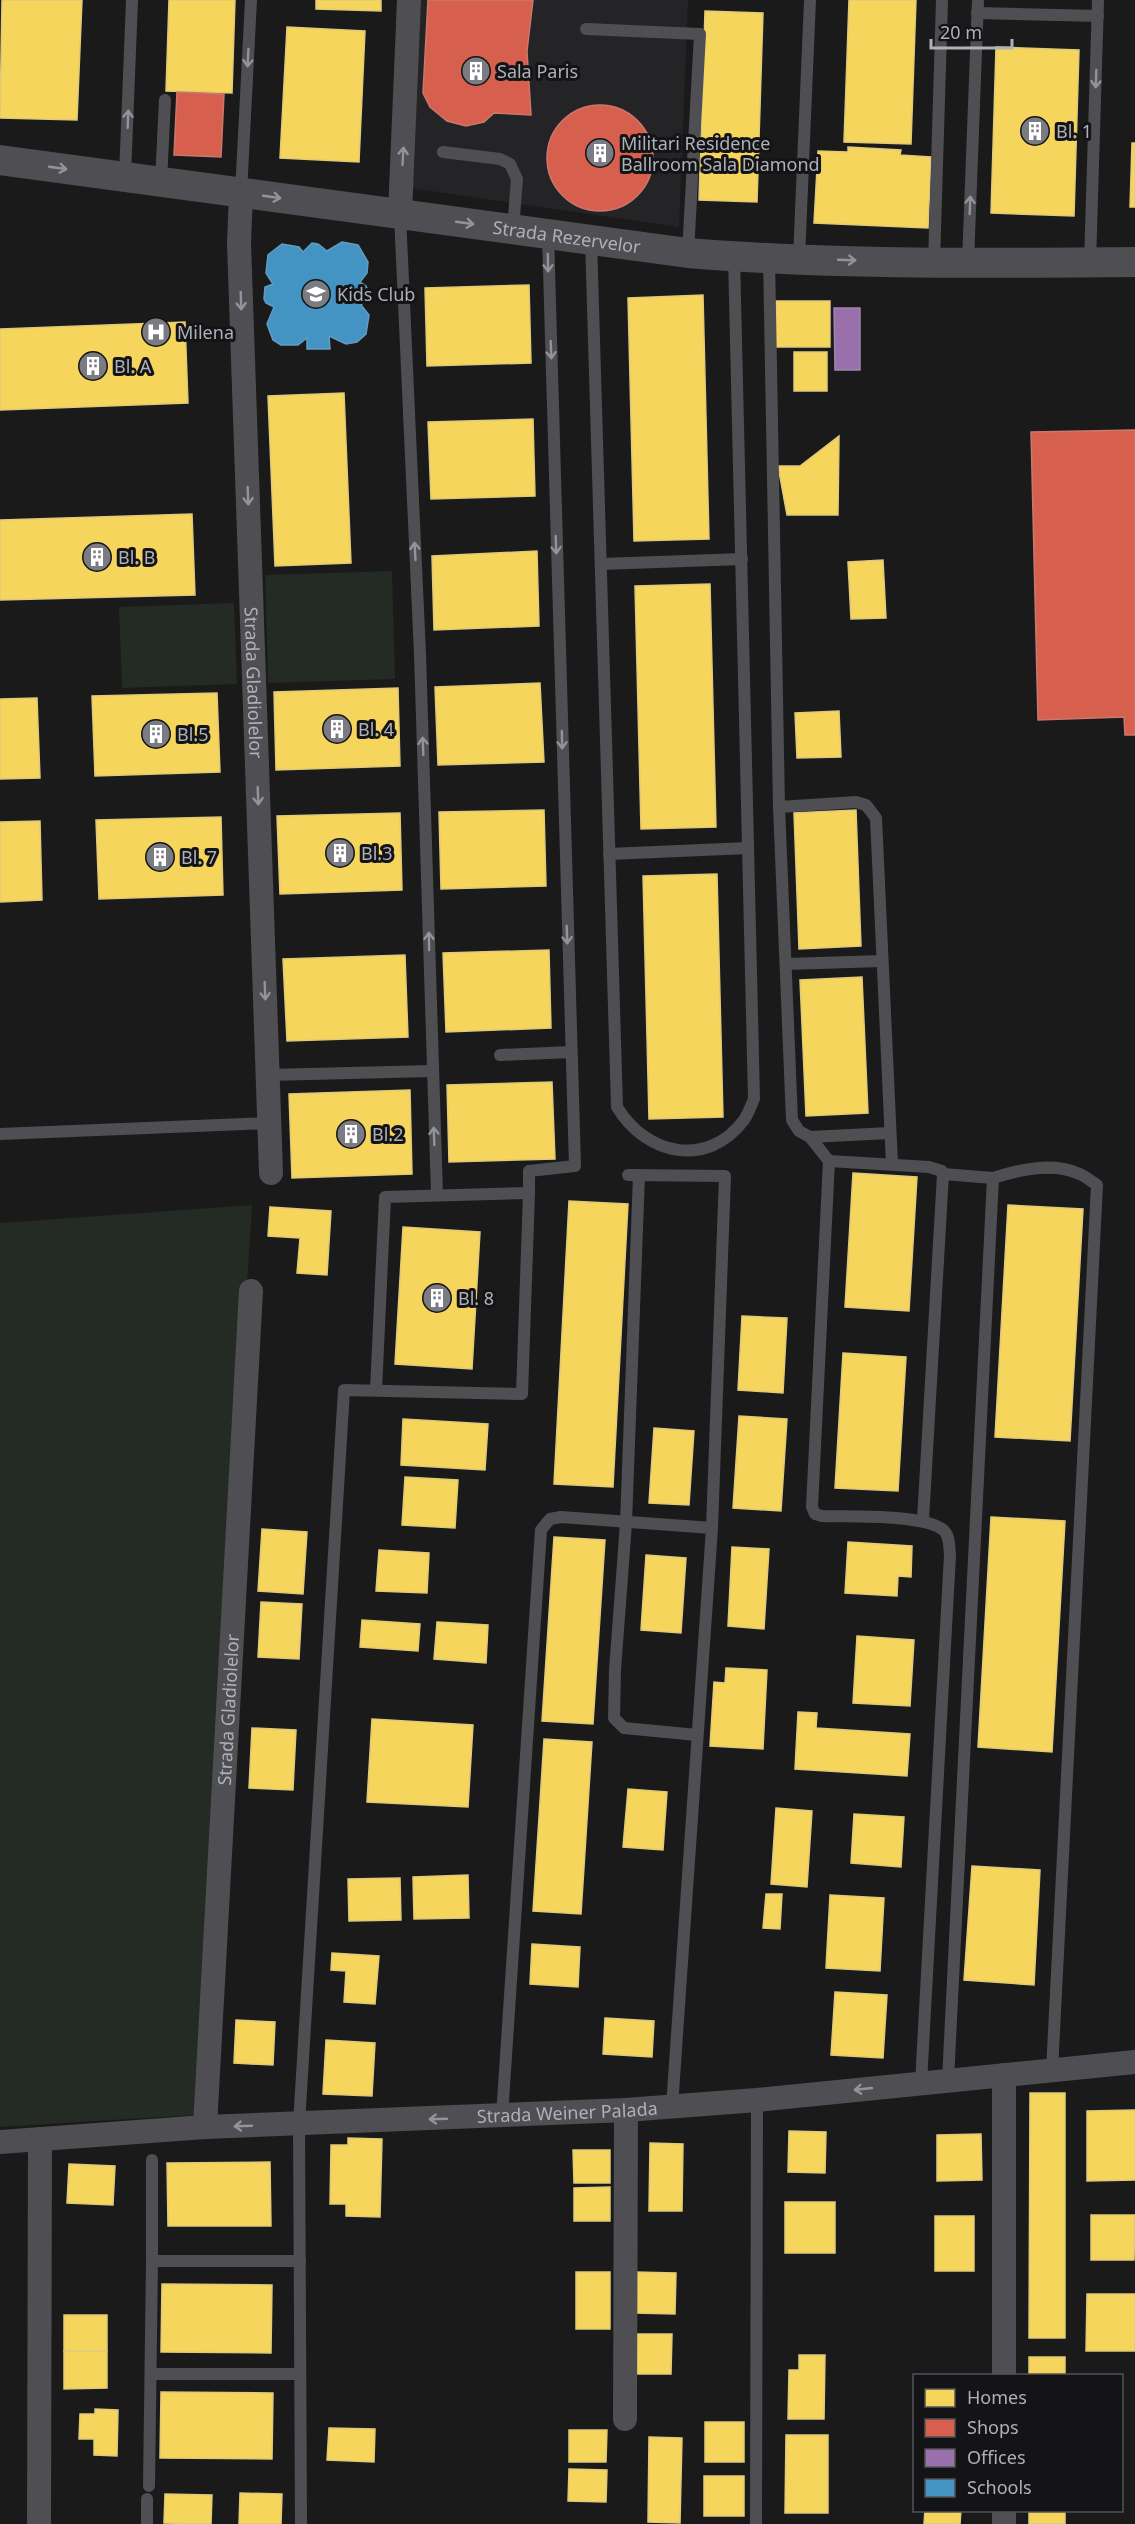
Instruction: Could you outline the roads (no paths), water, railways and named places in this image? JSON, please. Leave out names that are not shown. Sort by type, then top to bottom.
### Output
[{"type":"street","points":[[400,214],[410,0]]},
{"type":"street","name":"Strada Rezervelor","points":[[0,160],[688,252],[769,258],[968,264],[1135,262]]},
{"type":"street","name":"Strada Gladiolelor","points":[[241,192],[239,243],[272,1173]]},
{"type":"street","name":"Strada Gladiolelor","points":[[205,2127],[251,1291]]},
{"type":"street","name":"Strada Weiner Palada","points":[[0,2142],[205,2127],[672,2107],[1135,2062]]},
{"type":"street","points":[[1004,2075],[1004,2374]]},
{"type":"street","points":[[625,2419],[626,2110]]},
{"type":"street","points":[[39,2524],[40,2139]]},
{"type":"lane","points":[[125,177],[132,0]]},
{"type":"lane","points":[[241,192],[251,0]]},
{"type":"lane","points":[[799,258],[810,0]]},
{"type":"lane","points":[[934,263],[942,0]]},
{"type":"lane","points":[[968,264],[978,0]]},
{"type":"lane","points":[[1090,262],[1098,0]]},
{"type":"lane","points":[[977,13],[1098,16]]},
{"type":"lane","points":[[586,29],[700,34],[688,252]]},
{"type":"lane","points":[[161,182],[165,99]]},
{"type":"lane","points":[[443,152],[500,159],[510,164],[517,179],[513,229]]},
{"type":"lane","points":[[400,214],[420,654],[437,1194]]},
{"type":"lane","points":[[301,2524],[299,2124],[344,1390],[522,1394],[529,1171],[575,1166],[548,234]]},
{"type":"lane","points":[[591,240],[617,1107],[627,1123],[646,1140],[669,1149],[692,1150],[713,1145],[732,1133],[745,1119],[754,1100],[734,256]]},
{"type":"lane","points":[[769,258],[779,807],[792,1120],[799,1131],[810,1137],[829,1161],[812,1507],[815,1514],[822,1516],[923,1520],[943,1529],[948,1540],[950,1555],[921,2083]]},
{"type":"lane","points":[[601,564],[742,559]]},
{"type":"lane","points":[[779,807],[856,802],[866,806],[876,818],[891,1164]]},
{"type":"lane","points":[[609,854],[748,848]]},
{"type":"lane","points":[[786,964],[882,961]]},
{"type":"lane","points":[[501,1055],[571,1052]]},
{"type":"lane","points":[[268,1076],[432,1071]]},
{"type":"lane","points":[[0,1134],[270,1123]]},
{"type":"lane","points":[[810,1137],[890,1133]]},
{"type":"lane","points":[[829,1161],[929,1167],[942,1171],[943,1174],[993,1178],[1015,1171],[1038,1168],[1056,1169],[1077,1172],[1097,1185],[1052,2071]]},
{"type":"lane","points":[[923,1520],[943,1174]]},
{"type":"lane","points":[[672,2107],[712,1528],[725,1176],[634,1175],[626,1522],[615,1670],[614,1718],[624,1728],[697,1735]]},
{"type":"lane","points":[[948,2080],[993,1178]]},
{"type":"lane","points":[[376,1390],[385,1197],[529,1193]]},
{"type":"lane","points":[[502,2116],[541,1530],[550,1519],[561,1517],[712,1528]]},
{"type":"lane","points":[[756,2524],[757,2100]]},
{"type":"lane","points":[[147,2524],[151,2374],[152,2160]]},
{"type":"lane","points":[[152,2261],[300,2261]]},
{"type":"lane","points":[[151,2374],[300,2374]]},
{"type":"place","name":"Sala Paris","points":[[476,71]]},
{"type":"place","name":"Bl. 1","points":[[1035,131]]},
{"type":"place","name":"Militari Residence Ballroom Sala Diamond","points":[[600,153]]},
{"type":"place","name":"Kids Club","points":[[316,294]]},
{"type":"place","name":"Milena","points":[[156,332]]},
{"type":"place","name":"Bl. A","points":[[93,366]]},
{"type":"place","name":"Bl. B","points":[[97,557]]},
{"type":"place","name":"Bl. 4","points":[[337,729]]},
{"type":"place","name":"Bl.5","points":[[156,734]]},
{"type":"place","name":"Bl.3","points":[[340,853]]},
{"type":"place","name":"Bl. 7","points":[[160,857]]},
{"type":"place","name":"Bl.2","points":[[351,1134]]},
{"type":"place","name":"Bl. 8","points":[[437,1298]]}]
